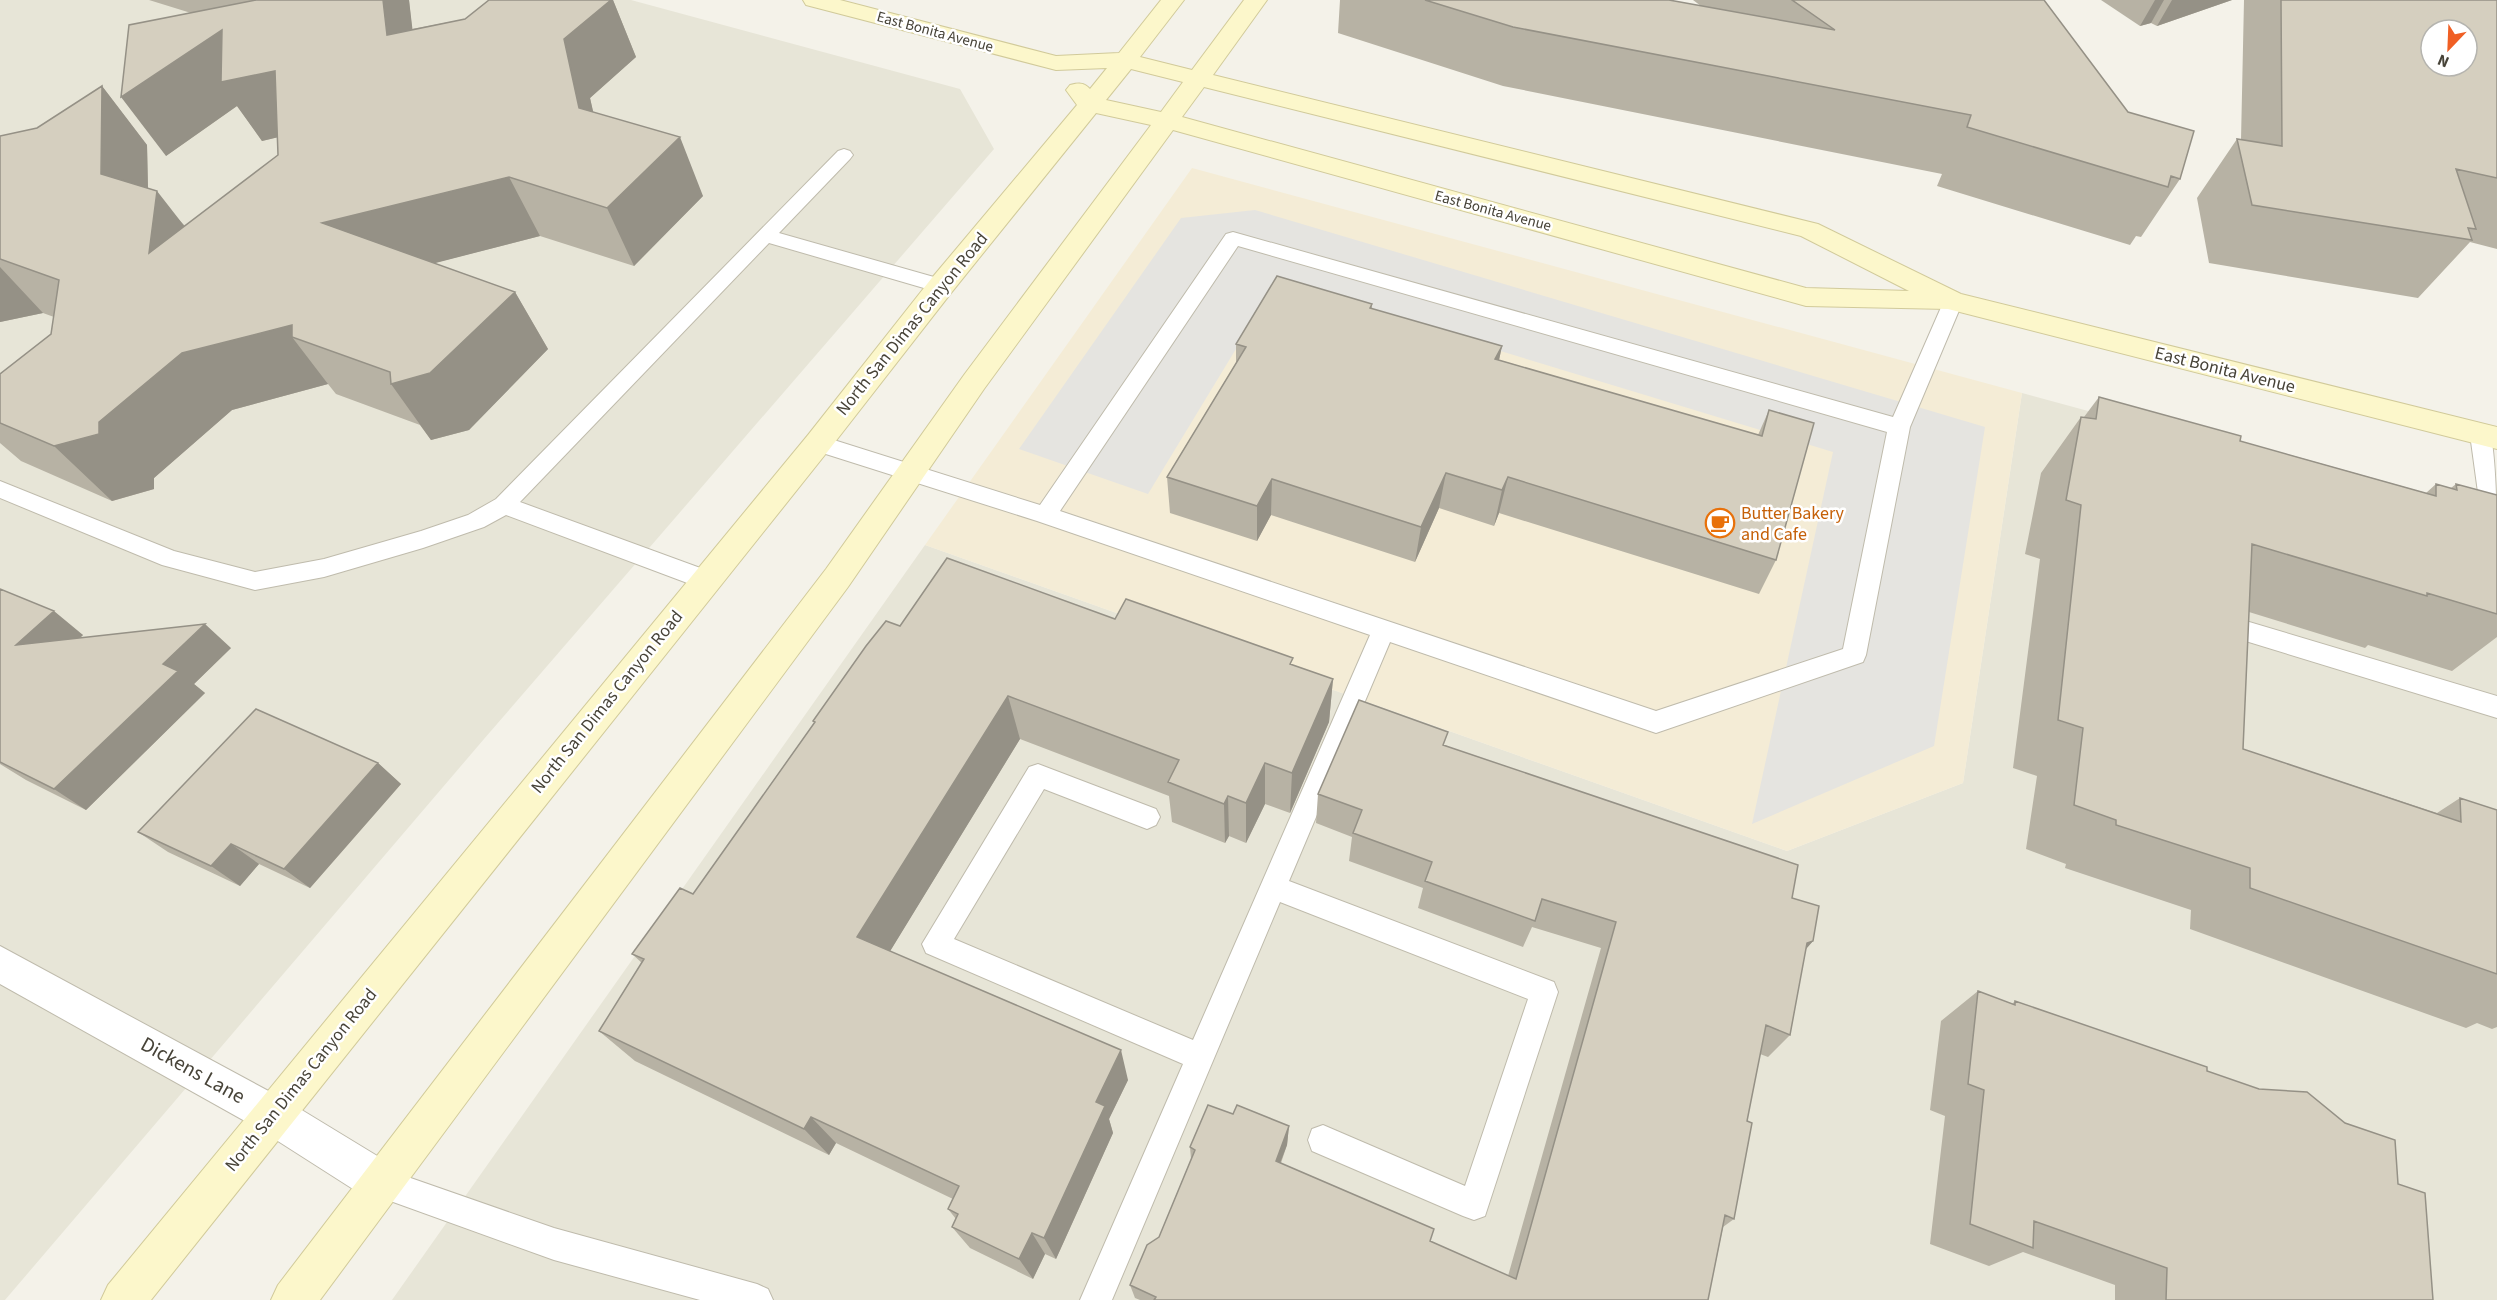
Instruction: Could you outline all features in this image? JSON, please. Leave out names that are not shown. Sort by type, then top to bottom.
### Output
[{"type":"main road","name":"East Bonita Avenue","points":[[814,0],[1056,63],[1125,60],[1371,123],[1809,230],[1953,301],[2489,436]]},
{"type":"main road","name":"North San Dimas Canyon Road","points":[[123,1300],[818,443],[941,286],[1173,0]]},
{"type":"main road","points":[[293,1300],[837,578],[910,471],[1256,0]]},
{"type":"main road","points":[[1056,63],[1089,104]]},
{"type":"main road","name":"East Bonita Avenue","points":[[1089,104],[1167,121],[1806,297],[1953,301]]},
{"type":"street","name":"Dickens Lane","points":[[0,964],[273,1115],[382,1183]]},
{"type":"lane","points":[[0,489],[170,559],[255,581],[324,568],[476,521],[504,505],[844,155]]},
{"type":"lane","points":[[766,236],[941,286]]},
{"type":"lane","points":[[1046,515],[1233,238],[1899,427]]},
{"type":"lane","points":[[818,443],[1046,515],[1656,722],[1854,655],[1899,427],[1953,301]]},
{"type":"lane","points":[[2489,436],[2497,551]]},
{"type":"lane","points":[[504,505],[706,580]]},
{"type":"lane","points":[[2227,661],[2229,626],[2497,707]]},
{"type":"lane","points":[[1095,1300],[1384,629]]},
{"type":"lane","points":[[1147,817],[1038,775],[936,944],[1199,1057]]},
{"type":"lane","points":[[1273,887],[1544,992],[1474,1205],[1323,1140]]},
{"type":"lane","points":[[382,1183],[554,1244],[757,1300]]},
{"type":"shaded area","points":[[0,0],[631,0],[960,89],[994,149],[484,739],[5,1300],[0,1300]]},
{"type":"shaded area","points":[[1192,168],[2022,393],[1963,783],[1787,851],[925,545]]},
{"type":"shaded area","points":[[1255,210],[1985,427],[1934,746],[1752,824],[1833,452],[1276,283],[1148,494],[1019,449],[1181,218]]},
{"type":"shaded area","points":[[2022,393],[2497,522],[2497,1300],[392,1300],[925,545],[1787,851],[1963,783]]},
{"type":"building","points":[[256,0],[383,0],[387,35],[465,19],[489,0],[611,0],[564,39],[579,108],[680,137],[607,208],[509,177],[322,223],[515,292],[430,373],[391,384],[390,372],[292,337],[292,325],[182,353],[99,422],[99,434],[54,446],[0,423],[0,374],[51,334],[59,280],[0,259],[0,136],[37,128],[102,86],[101,174],[157,191],[149,253],[278,155],[275,71],[221,82],[222,30],[121,97],[129,25]]},
{"type":"building","points":[[1425,0],[1669,0],[1835,30],[1792,0],[2044,0],[2128,112],[2194,131],[2180,179],[2171,176],[2168,187],[1967,127],[1971,115],[1513,27]]},
{"type":"building","points":[[2281,0],[2497,0],[2497,178],[2456,169],[2476,229],[2468,228],[2472,240],[2252,205],[2237,139],[2282,146]]},
{"type":"building","points":[[1277,276],[1372,304],[1370,308],[1502,346],[1495,359],[1762,436],[1769,410],[1814,423],[1776,560],[1508,477],[1502,490],[1446,473],[1421,527],[1272,479],[1257,506],[1167,477],[1246,347],[1236,344]]},
{"type":"building","points":[[2099,397],[2241,436],[2240,441],[2436,496],[2436,484],[2457,490],[2456,484],[2497,495],[2497,614],[2427,593],[2427,596],[2252,544],[2243,749],[2461,822],[2460,798],[2497,810],[2497,974],[2250,888],[2250,868],[2116,825],[2116,820],[2074,805],[2083,728],[2058,720],[2081,505],[2066,500],[2081,417],[2096,419]]},
{"type":"building","points":[[947,558],[1115,619],[1126,599],[1293,658],[1290,664],[1333,679],[1292,773],[1265,763],[1246,803],[1228,796],[1224,804],[1168,782],[1179,760],[1008,696],[857,937],[1121,1050],[1096,1102],[1105,1106],[1044,1238],[1032,1233],[1019,1259],[952,1227],[958,1214],[948,1209],[959,1186],[811,1117],[804,1129],[599,1031],[644,959],[632,954],[680,888],[693,894],[866,646],[886,621],[900,626]]},
{"type":"building","points":[[0,589],[54,611],[16,645],[205,624],[163,664],[178,671],[54,789],[0,762]]},
{"type":"building","points":[[1359,700],[1448,732],[1443,745],[1798,865],[1792,898],[1819,906],[1813,941],[1807,943],[1790,1035],[1766,1025],[1747,1121],[1752,1123],[1734,1219],[1725,1215],[1708,1300],[1154,1300],[1156,1297],[1130,1285],[1147,1245],[1159,1237],[1195,1150],[1190,1147],[1208,1105],[1233,1114],[1237,1105],[1289,1126],[1276,1161],[1434,1229],[1430,1241],[1516,1279],[1616,922],[1542,899],[1535,921],[1425,881],[1432,862],[1353,833],[1362,810],[1318,794]]},
{"type":"building","points":[[256,709],[378,763],[284,869],[231,844],[211,866],[138,832]]},
{"type":"building","points":[[1978,991],[2015,1005],[2015,1001],[2207,1067],[2207,1071],[2259,1089],[2307,1092],[2345,1123],[2395,1140],[2398,1184],[2425,1193],[2433,1300],[2166,1300],[2167,1268],[2034,1221],[2033,1248],[1970,1224],[1984,1090],[1968,1084]]},
{"type":"place","name":"Butter Bakery and Cafe","points":[[1720,523]]}]
